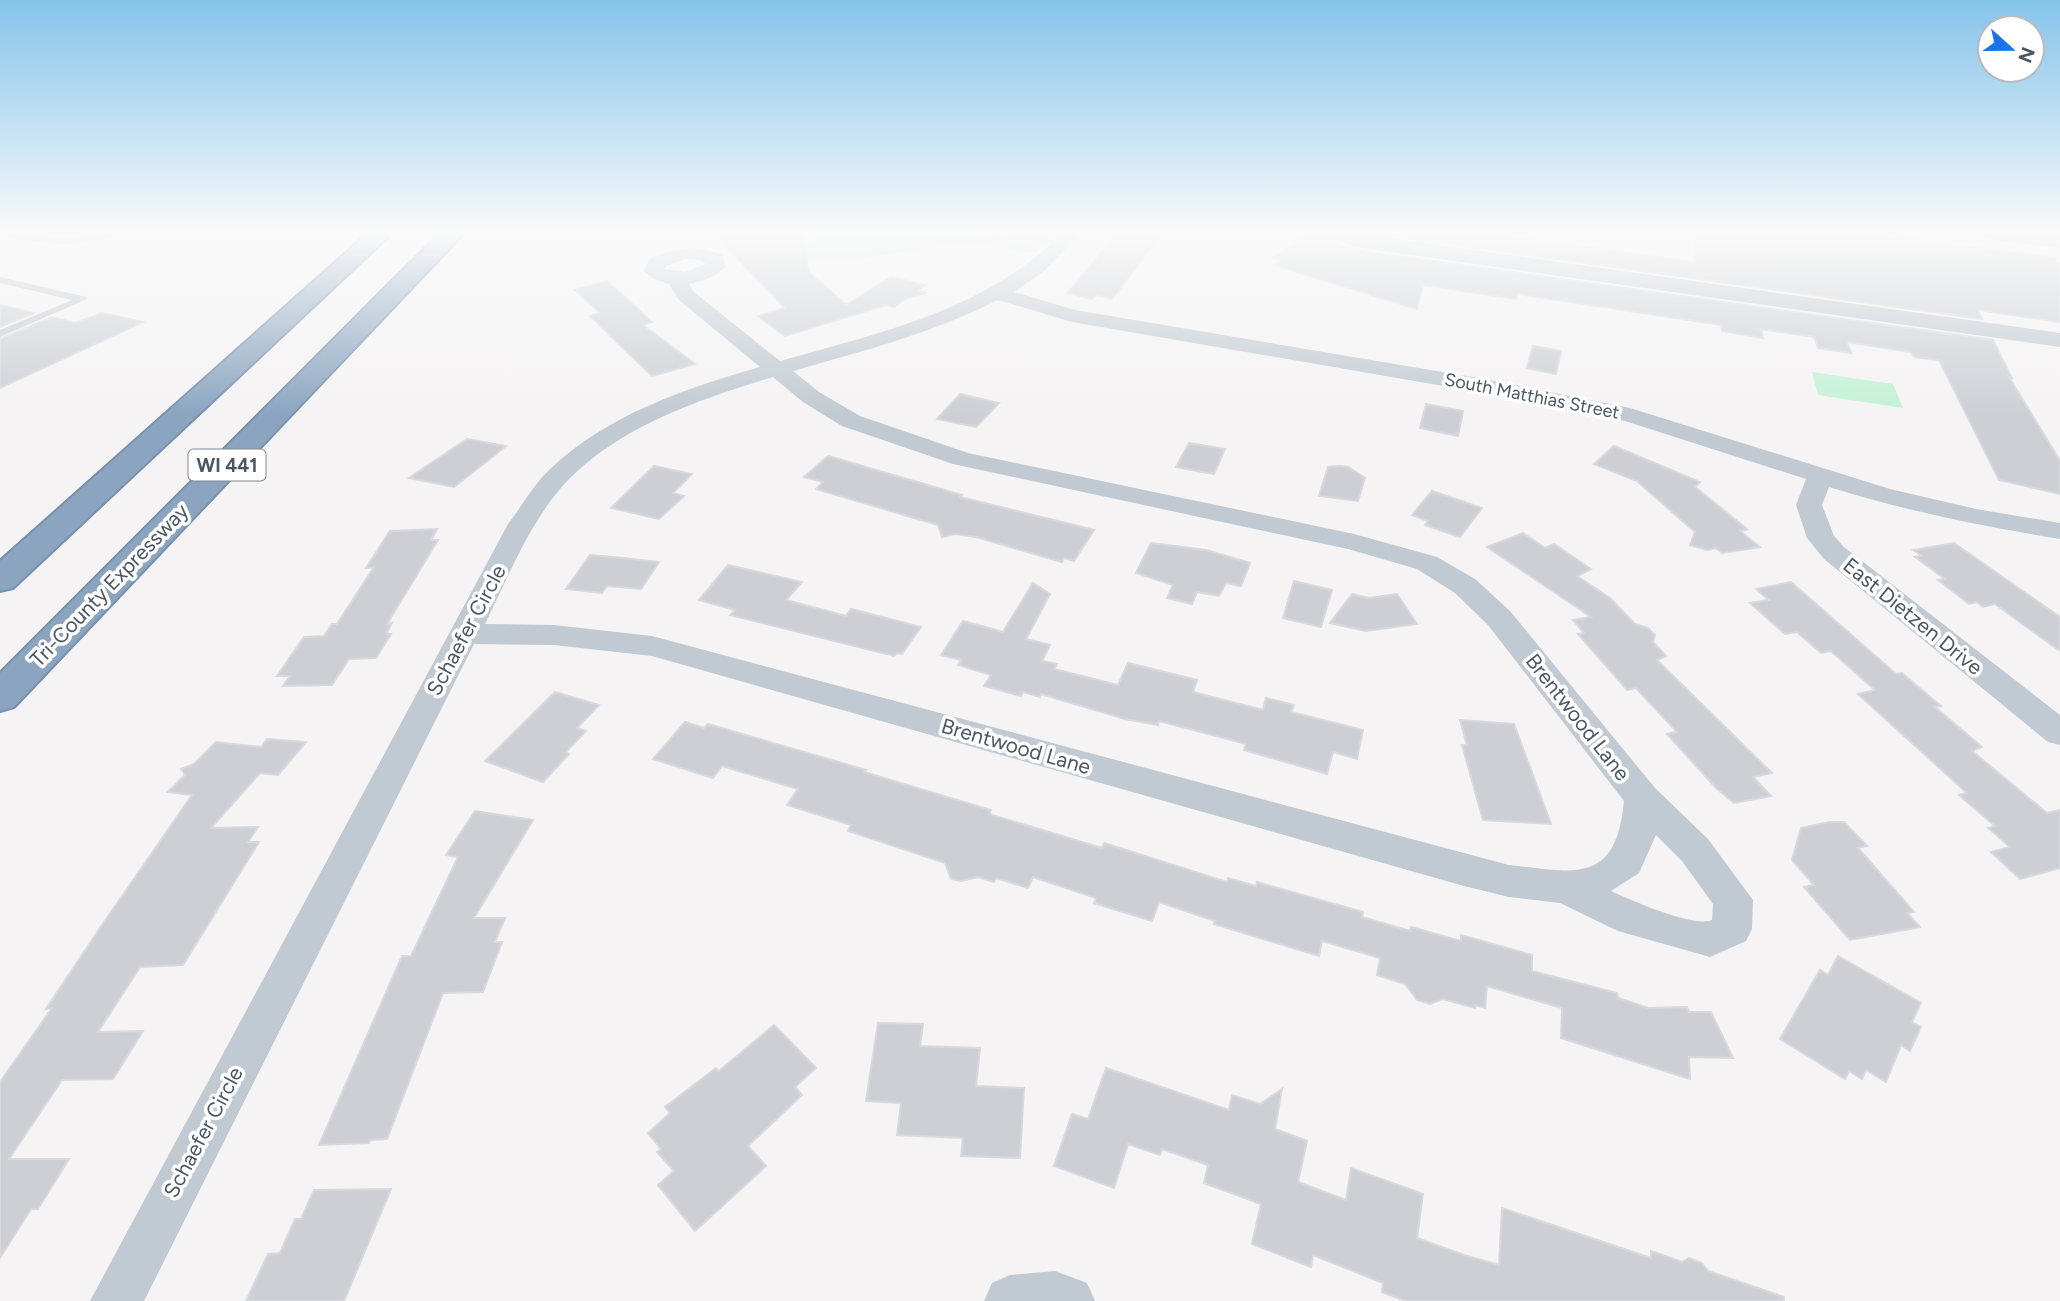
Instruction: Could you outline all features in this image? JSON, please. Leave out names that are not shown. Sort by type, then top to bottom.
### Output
[{"type":"highway","name":"WI 441","points":[[0,580],[314,294]]},
{"type":"highway","name":"Tri-County Expressway","points":[[0,697],[394,294]]},
{"type":"street","name":"Brentwood Lane","points":[[463,634],[554,635],[653,646],[1464,870],[1509,881],[1565,888],[1632,919],[1679,933],[1710,940],[1732,929],[1733,900],[1695,850],[1642,798],[1499,618],[1465,586],[1427,564],[1354,542],[962,459],[914,445],[850,421],[811,397],[684,294]]},
{"type":"street","name":"Schaefer Circle","points":[[116,1301],[463,634],[528,512],[554,477],[571,461],[614,432],[664,408],[928,322],[995,294]]},
{"type":"street","name":"South Matthias Street","points":[[999,294],[1042,308],[1115,324],[1565,401],[1630,415],[1882,495],[1976,517],[2060,531]]},
{"type":"street","points":[[1710,294],[2056,345]]},
{"type":"street","name":"East Dietzen Drive","points":[[1821,475],[1809,505],[1821,538],[1834,553],[2060,733]]},
{"type":"street","name":"Brentwood Lane","points":[[1565,888],[1590,883],[1613,872],[1629,858],[1640,836],[1642,798]]},
{"type":"street","points":[[1010,1301],[1055,1297],[1069,1301]]},
{"type":"lane","points":[[0,334],[82,299],[59,294]]},
{"type":"green space","points":[[1812,372],[1893,384],[1903,408],[1818,395]]},
{"type":"building","points":[[579,294],[621,294],[652,322],[643,325],[695,364],[652,376],[590,316],[600,313]]},
{"type":"building","points":[[771,294],[833,294],[846,305],[864,294],[923,294],[905,299],[894,307],[886,305],[785,336],[758,316],[785,308]]},
{"type":"building","points":[[1071,294],[1116,294],[1112,299],[1096,295],[1092,299]]},
{"type":"building","points":[[1367,294],[1421,294],[1417,309]]},
{"type":"building","points":[[1481,294],[1665,294],[1993,340],[2012,378],[2009,377],[2060,461],[2060,494],[1999,480],[1939,360],[1914,357],[1911,352],[1847,342],[1851,353],[1818,348],[1814,337],[1761,329],[1763,338],[1722,331],[1721,325],[1518,294],[1516,299]]},
{"type":"building","points":[[1803,294],[2060,294],[2060,322],[1978,310],[1982,319]]},
{"type":"building","points":[[0,305],[34,313],[0,327]]},
{"type":"building","points":[[102,313],[143,322],[0,388],[0,339],[52,317],[75,323]]},
{"type":"building","points":[[1533,346],[1561,351],[1556,374],[1527,368]]},
{"type":"building","points":[[960,394],[999,403],[976,427],[937,419]]},
{"type":"building","points":[[1426,404],[1463,411],[1458,436],[1420,428]]},
{"type":"building","points":[[467,439],[506,446],[454,487],[409,478]]},
{"type":"building","points":[[1189,443],[1225,449],[1214,474],[1176,467]]},
{"type":"building","points":[[1614,446],[1700,482],[1695,487],[1747,529],[1740,531],[1760,547],[1722,553],[1716,548],[1707,550],[1690,545],[1695,532],[1637,481],[1594,464]]},
{"type":"building","points":[[828,456],[962,495],[960,497],[1094,530],[1074,561],[1064,558],[1062,562],[976,537],[955,534],[942,537],[938,525],[816,489],[823,482],[804,477]]},
{"type":"building","points":[[654,466],[692,474],[673,493],[684,496],[659,519],[611,508]]},
{"type":"building","points":[[1328,467],[1348,467],[1365,478],[1358,501],[1319,496]]},
{"type":"building","points":[[1432,491],[1482,508],[1460,537],[1425,525],[1428,521],[1412,515]]},
{"type":"building","points":[[437,529],[431,540],[438,540],[387,624],[392,623],[386,634],[391,634],[376,658],[349,659],[332,685],[283,686],[290,676],[277,676],[304,637],[324,636],[332,624],[337,624],[374,567],[366,568],[390,531]]},
{"type":"building","points":[[1523,533],[1545,548],[1554,544],[1591,569],[1577,576],[1610,598],[1635,624],[1648,628],[1655,635],[1653,642],[1666,656],[1657,660],[1772,773],[1753,777],[1771,796],[1734,803],[1717,789],[1667,734],[1677,732],[1636,688],[1627,690],[1578,634],[1584,633],[1573,620],[1591,617],[1487,547]]},
{"type":"building","points":[[1151,543],[1206,550],[1250,563],[1241,586],[1226,583],[1219,596],[1197,592],[1192,604],[1167,598],[1173,585],[1136,573]]},
{"type":"building","points":[[1954,543],[2060,617],[2060,651],[1995,604],[1983,607],[1977,602],[1969,604],[1938,580],[1945,579],[1915,557],[1922,556],[1913,550]]},
{"type":"building","points":[[590,555],[659,562],[641,589],[607,586],[602,593],[566,589]]},
{"type":"building","points":[[728,565],[802,582],[786,600],[846,616],[851,609],[921,627],[902,654],[897,653],[894,656],[730,615],[735,610],[699,600]]},
{"type":"building","points":[[1294,581],[1332,590],[1321,627],[1283,618]]},
{"type":"building","points":[[1791,582],[1896,674],[1902,673],[1941,706],[1935,707],[1982,747],[1972,751],[2047,813],[2060,810],[2060,868],[2020,879],[1991,852],[2010,847],[1988,828],[1995,826],[1959,795],[1967,793],[1858,694],[1875,690],[1831,651],[1821,653],[1797,632],[1785,634],[1750,603],[1769,600],[1756,589]]},
{"type":"building","points":[[1033,583],[1050,594],[1026,639],[1050,645],[1042,661],[1057,664],[1054,669],[1118,685],[1128,663],[1197,680],[1193,692],[1263,710],[1266,698],[1294,705],[1291,712],[1363,730],[1357,759],[1333,752],[1327,774],[1244,750],[1246,744],[1159,721],[1158,725],[1125,719],[1041,694],[1040,697],[1023,692],[1021,696],[984,686],[991,675],[958,665],[961,660],[941,655],[963,621],[1003,632]]},
{"type":"building","points":[[1352,594],[1369,598],[1397,594],[1417,624],[1366,631],[1330,623]]},
{"type":"building","points":[[555,692],[599,705],[577,728],[586,731],[543,782],[485,761]]},
{"type":"building","points":[[1460,720],[1514,724],[1551,824],[1483,820],[1462,745],[1467,745]]},
{"type":"building","points":[[685,722],[704,728],[708,724],[866,770],[864,772],[991,810],[989,814],[1102,848],[1104,843],[1227,882],[1228,878],[1256,886],[1257,882],[1363,912],[1362,917],[1410,931],[1411,927],[1461,941],[1461,935],[1532,955],[1532,971],[1617,993],[1618,998],[1648,1008],[1687,1007],[1689,1012],[1711,1012],[1733,1058],[1689,1057],[1690,1079],[1561,1038],[1562,1008],[1487,986],[1485,1008],[1443,999],[1430,1004],[1417,1000],[1405,984],[1377,975],[1380,958],[1322,941],[1319,956],[1214,924],[1215,921],[1159,902],[1152,921],[1094,903],[1096,898],[1033,877],[1028,888],[996,878],[994,882],[978,877],[961,881],[951,879],[945,863],[848,831],[851,825],[787,805],[798,789],[722,766],[713,778],[653,759]]},
{"type":"building","points":[[267,739],[306,742],[278,775],[260,773],[211,828],[258,827],[248,842],[259,842],[183,965],[140,967],[98,1032],[143,1031],[113,1079],[62,1080],[9,1159],[69,1159],[38,1209],[31,1209],[0,1258],[0,1082],[52,1008],[46,1009],[102,925],[192,795],[168,792],[185,775],[181,769],[194,764],[216,742],[261,747]]},
{"type":"building","points":[[475,811],[533,820],[474,918],[505,918],[495,942],[502,942],[483,992],[443,993],[387,1139],[370,1140],[369,1143],[319,1145],[402,956],[411,956],[458,857],[446,855]]},
{"type":"building","points":[[1844,822],[1867,846],[1858,848],[1914,912],[1907,913],[1920,927],[1850,940],[1804,887],[1814,885],[1792,860],[1801,828]]},
{"type":"building","points":[[1838,956],[1921,1003],[1912,1022],[1921,1027],[1910,1051],[1901,1045],[1886,1082],[1866,1070],[1862,1079],[1849,1071],[1845,1079],[1780,1039],[1820,970],[1828,975]]},
{"type":"building","points":[[878,1023],[923,1024],[920,1046],[980,1048],[976,1086],[1024,1088],[1020,1158],[961,1156],[963,1138],[897,1135],[901,1103],[866,1101]]},
{"type":"building","points":[[774,1025],[816,1068],[795,1087],[802,1095],[748,1146],[766,1166],[695,1231],[658,1185],[674,1171],[657,1152],[661,1149],[648,1133],[670,1113],[665,1107],[716,1068],[719,1071]]},
{"type":"building","points":[[1106,1068],[1229,1110],[1232,1095],[1260,1104],[1282,1089],[1275,1129],[1307,1141],[1298,1182],[1346,1200],[1351,1168],[1423,1194],[1417,1238],[1464,1255],[1499,1265],[1502,1208],[1651,1258],[1651,1251],[1682,1262],[1689,1258],[1702,1263],[1708,1271],[1784,1297],[1784,1301],[1405,1301],[1382,1292],[1383,1283],[1313,1255],[1311,1267],[1252,1244],[1261,1204],[1204,1183],[1208,1165],[1162,1149],[1160,1155],[1128,1144],[1114,1188],[1054,1166],[1072,1114],[1088,1119]]},
{"type":"building","points":[[391,1189],[344,1301],[246,1301],[268,1254],[280,1253],[295,1219],[301,1219],[314,1190]]}]
